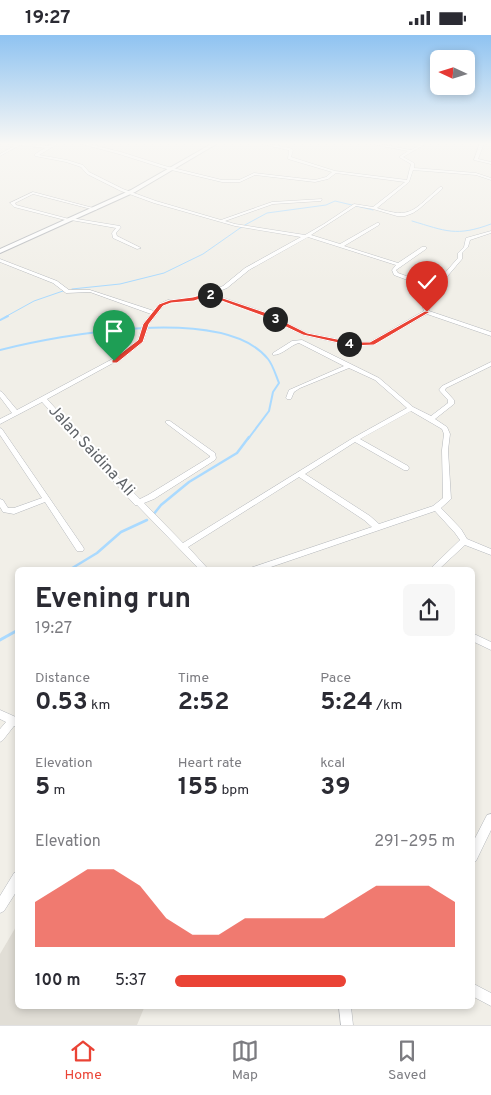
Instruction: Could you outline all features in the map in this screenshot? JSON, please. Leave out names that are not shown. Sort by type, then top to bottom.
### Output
[{"type":"street","points":[[121,189],[235,225],[306,236],[399,265]]},
{"type":"street","points":[[0,251],[136,189]]},
{"type":"street","points":[[374,208],[398,189]]},
{"type":"street","points":[[0,422],[122,357],[141,341],[144,329],[154,313],[167,302],[194,299],[225,287],[247,269],[306,236],[355,205],[374,208],[398,216],[410,215],[440,189]]},
{"type":"street","points":[[95,209],[35,194],[29,194],[12,203],[15,206],[70,220],[119,227],[114,233],[115,237],[139,248]]},
{"type":"street","points":[[221,221],[272,203],[322,200]]},
{"type":"street","points":[[341,246],[378,224]]},
{"type":"street","points":[[424,247],[394,270],[396,274],[431,287],[438,284],[460,258],[460,253],[466,247],[468,239],[491,232]]},
{"type":"street","points":[[0,260],[55,282],[68,292],[90,291],[154,313]]},
{"type":"street","points":[[431,287],[432,293],[424,308],[427,312],[491,334]]},
{"type":"street","points":[[208,294],[265,314],[305,334],[352,344],[372,343],[427,312]]},
{"type":"street","points":[[262,567],[436,508],[447,499],[445,450],[447,434],[445,428],[411,408],[377,379],[300,341],[294,342],[275,354]]},
{"type":"street","points":[[431,419],[451,404],[443,388],[491,364]]},
{"type":"street","points":[[288,398],[291,391],[298,387],[349,366]]},
{"type":"street","points":[[0,393],[16,414]]},
{"type":"street","name":"Jalan Saidina Ali","points":[[44,400],[138,503],[202,567]]},
{"type":"street","points":[[182,547],[355,439],[411,408]]},
{"type":"street","points":[[138,503],[151,497],[213,458],[213,455],[168,422]]},
{"type":"street","points":[[0,430],[24,463],[80,549]]},
{"type":"street","points":[[355,439],[406,468]]},
{"type":"street","points":[[300,474],[378,527]]},
{"type":"street","points":[[0,502],[6,510],[14,511],[46,499]]},
{"type":"street","points":[[436,508],[458,531],[464,541],[491,552]]},
{"type":"street","points":[[436,567],[464,541]]},
{"type":"street","points":[[475,638],[491,646]]},
{"type":"street","points":[[0,714],[15,721],[0,737]]},
{"type":"street","points":[[475,851],[491,819]]},
{"type":"street","points":[[0,907],[15,882]]},
{"type":"street","points":[[475,991],[491,1000]]},
{"type":"street","points":[[345,1009],[347,1025]]},
{"type":"shaded area","points":[[15,928],[15,1009],[144,1009],[137,1025],[0,1025],[0,954]]},
{"type":"waterway","points":[[72,289],[120,284],[164,273],[203,254],[243,226],[267,213],[326,205],[335,201],[373,210]]},
{"type":"waterway","points":[[412,221],[451,231],[469,230],[491,224]]},
{"type":"waterway","points":[[5,317],[34,301],[63,291]]},
{"type":"waterway","points":[[0,320],[8,316]]},
{"type":"waterway","points":[[0,350],[61,337],[140,328],[180,328],[216,332],[246,342],[268,359],[279,383],[273,392],[269,411],[248,439]]},
{"type":"waterway","points":[[153,515],[161,505],[189,482],[237,453],[249,437]]},
{"type":"waterway","points":[[74,567],[97,553],[121,532],[147,520]]},
{"type":"waterway","points":[[0,640],[15,632]]},
{"type":"route","points":[[114,361],[122,357],[141,341],[146,324],[161,305],[170,301],[194,299],[208,294],[236,306],[265,314],[305,334],[361,345],[372,343],[427,312]]}]
